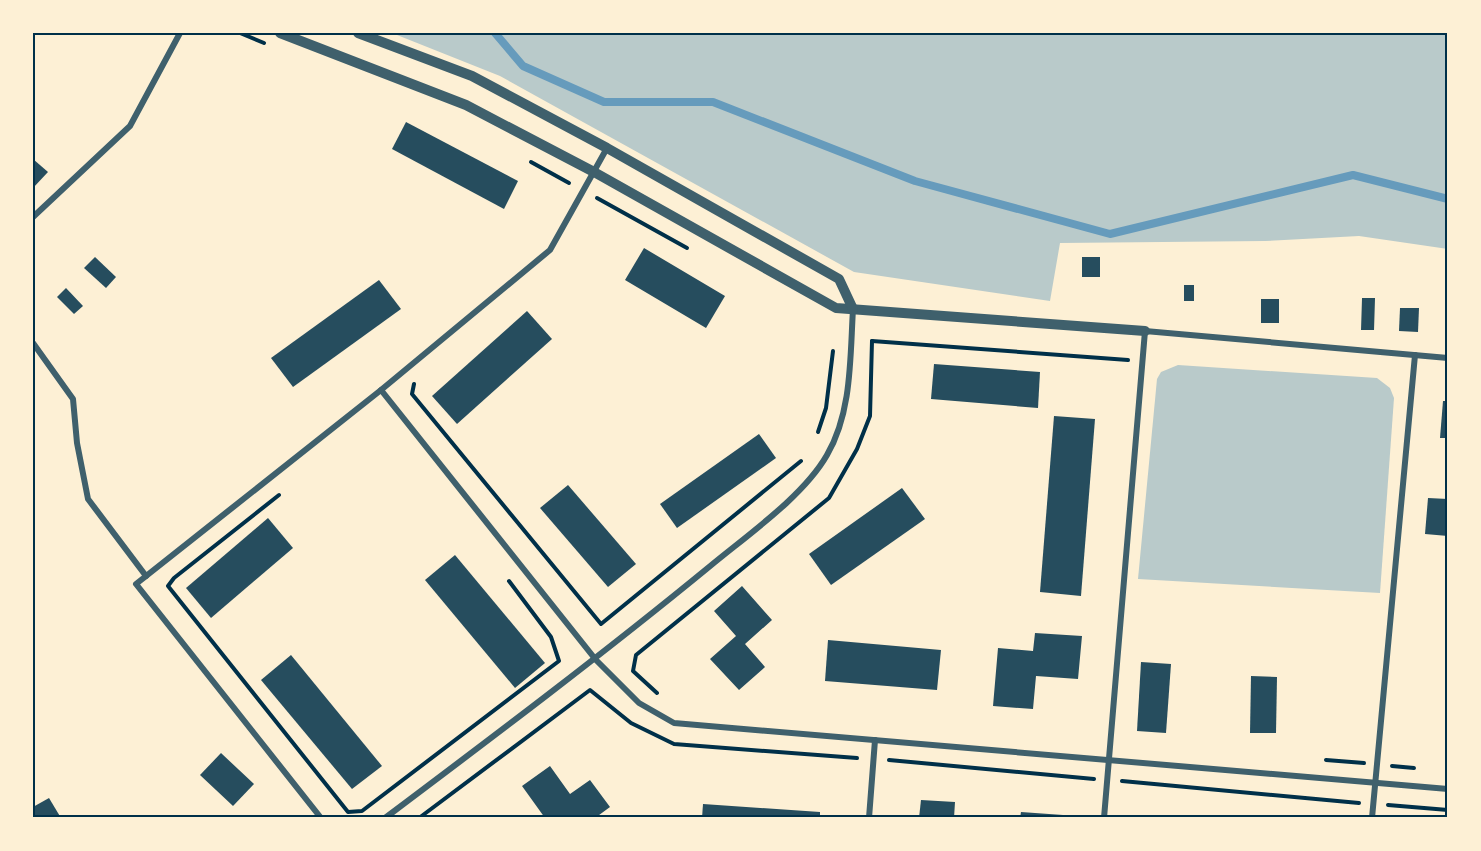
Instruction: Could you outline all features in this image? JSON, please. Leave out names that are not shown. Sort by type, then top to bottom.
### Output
[{"type":"street","points":[[33,217],[130,126],[180,33]]},
{"type":"street","points":[[280,33],[466,105],[594,172],[836,308],[1145,331],[1448,358]]},
{"type":"street","points":[[358,33],[472,76],[607,148],[839,279],[854,309],[845,404],[840,429],[826,458],[788,501],[596,660],[385,818]]},
{"type":"street","points":[[321,818],[136,584],[381,390],[550,250],[607,148]]},
{"type":"street","points":[[1104,818],[1145,331]]},
{"type":"street","points":[[33,343],[73,399],[77,442],[88,499],[146,576]]},
{"type":"street","points":[[1372,818],[1415,355]]},
{"type":"street","points":[[381,390],[596,660],[639,703],[674,723],[1448,789]]},
{"type":"street","points":[[869,818],[875,740]]},
{"type":"path","points":[[814,442],[826,408],[834,340]]},
{"type":"path","points":[[663,698],[633,671],[636,655],[829,498],[857,449],[870,416],[872,340]]},
{"type":"path","points":[[414,382],[412,394],[601,624],[803,460]]},
{"type":"path","points":[[279,495],[174,578],[168,586],[348,812],[362,811],[559,661],[551,637],[503,572]]},
{"type":"path","points":[[419,818],[590,690]]},
{"type":"path","points":[[1319,760],[1424,769]]},
{"type":"shaded area","points":[[392,33],[1448,33],[1448,249],[1359,236],[1265,241],[1060,243],[1050,301],[854,272],[500,76]]},
{"type":"shaded area","points":[[1178,365],[1377,378],[1390,388],[1394,398],[1380,593],[1138,579],[1157,379],[1161,372]]},
{"type":"building","points":[[406,122],[518,181],[504,209],[392,149]]},
{"type":"building","points":[[33,159],[48,172],[33,188]]},
{"type":"building","points":[[644,248],[725,296],[706,328],[625,280]]},
{"type":"building","points":[[95,257],[116,277],[106,288],[84,268]]},
{"type":"building","points":[[1082,257],[1100,257],[1100,277],[1082,277]]},
{"type":"building","points":[[379,280],[401,309],[293,387],[271,358]]},
{"type":"building","points":[[1184,285],[1194,285],[1194,301],[1184,301]]},
{"type":"building","points":[[66,288],[83,306],[74,314],[57,297]]},
{"type":"building","points":[[1362,298],[1375,298],[1374,330],[1361,330]]},
{"type":"building","points":[[1261,299],[1279,299],[1279,323],[1261,323]]},
{"type":"building","points":[[1400,308],[1419,308],[1418,332],[1399,331]]},
{"type":"building","points":[[527,311],[552,339],[457,424],[432,396]]},
{"type":"building","points":[[934,364],[1040,372],[1038,408],[931,399]]},
{"type":"building","points":[[1443,401],[1448,401],[1448,438],[1440,438]]},
{"type":"building","points":[[1054,416],[1095,419],[1081,596],[1040,592]]},
{"type":"building","points":[[759,434],[776,458],[677,528],[660,504]]},
{"type":"building","points":[[568,485],[636,564],[608,587],[540,508]]},
{"type":"building","points":[[902,488],[925,519],[831,585],[809,554]]},
{"type":"building","points":[[1428,498],[1448,499],[1448,536],[1425,534]]},
{"type":"building","points":[[268,518],[293,548],[211,618],[186,588]]},
{"type":"building","points":[[455,555],[545,663],[515,688],[425,580]]},
{"type":"building","points":[[742,586],[772,620],[745,644],[765,667],[739,690],[710,659],[736,636],[714,611]]},
{"type":"building","points":[[1035,633],[1082,636],[1078,679],[1036,676],[1033,709],[993,706],[998,648],[1033,651]]},
{"type":"building","points":[[828,640],[941,650],[937,690],[825,681]]},
{"type":"building","points":[[291,655],[382,766],[352,789],[261,680]]},
{"type":"building","points":[[1141,662],[1171,664],[1166,733],[1137,731]]},
{"type":"building","points":[[1251,676],[1277,677],[1276,733],[1250,733]]},
{"type":"building","points":[[221,753],[254,784],[233,806],[200,775]]},
{"type":"building","points":[[550,766],[570,794],[590,780],[610,807],[595,818],[545,818],[522,786]]},
{"type":"building","points":[[49,798],[61,818],[33,818],[33,807]]},
{"type":"building","points":[[921,800],[955,802],[954,818],[919,818]]},
{"type":"building","points":[[703,804],[820,812],[820,818],[702,818]]},
{"type":"building","points":[[1021,812],[1063,815],[1063,818],[1020,818]]},
{"type":"waterway","points":[[495,33],[523,66],[604,102],[713,102],[915,181],[1110,234],[1353,175],[1448,199]]}]
